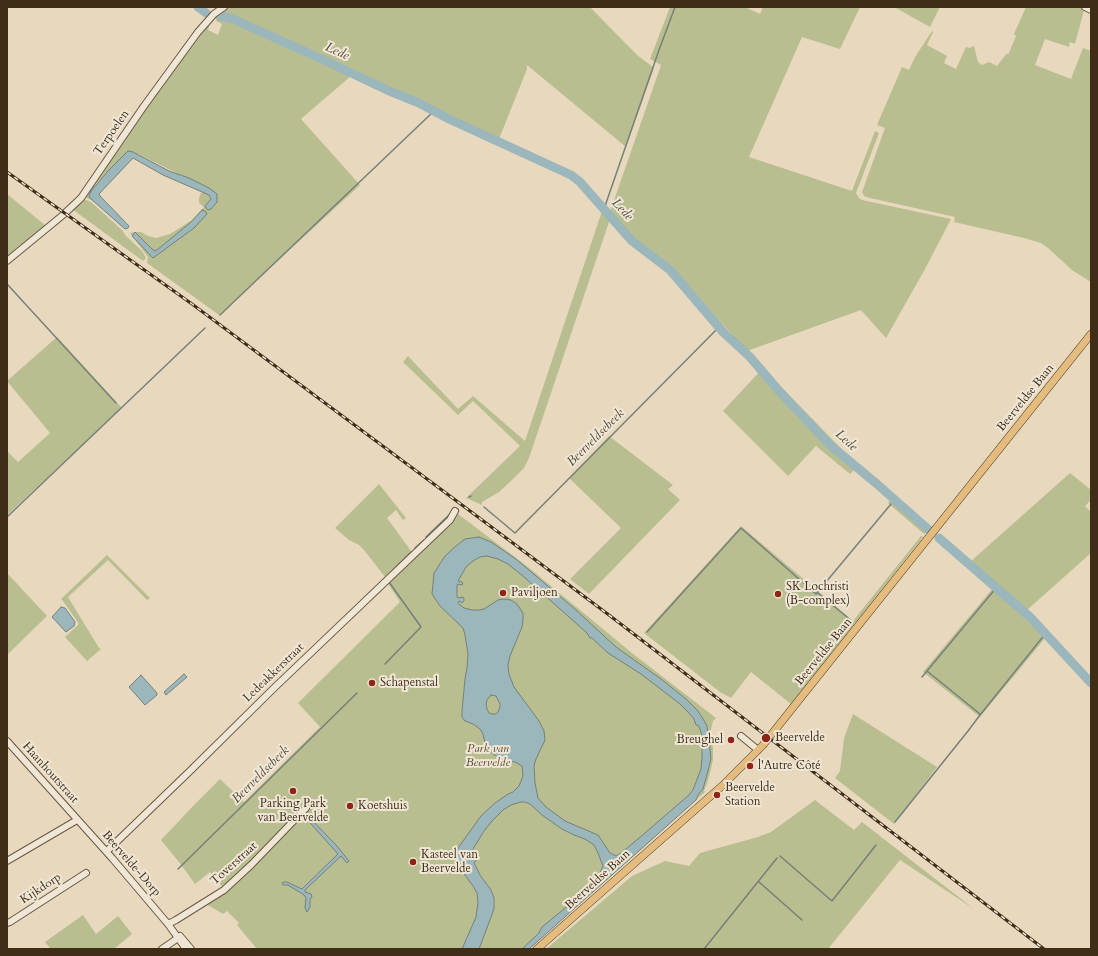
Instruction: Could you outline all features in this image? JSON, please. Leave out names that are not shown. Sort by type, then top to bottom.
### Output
[{"type":"main road","name":"Beerveldse Baan","points":[[537,949],[722,786],[758,750],[775,731],[836,652],[856,629],[1091,334]]},
{"type":"street","name":"Terpoelen","points":[[7,261],[63,215],[81,198],[144,106],[198,32],[214,14],[224,7]]},
{"type":"street","points":[[1085,7],[1091,10]]},
{"type":"street","name":"Ledeakkerstraat","points":[[107,851],[273,689],[450,520],[455,511]]},
{"type":"street","points":[[741,736],[758,750]]},
{"type":"street","name":"Haanhoutstraat","points":[[7,741],[77,820]]},
{"type":"street","name":"Toverstraat","points":[[168,924],[224,890],[251,865],[306,808]]},
{"type":"street","points":[[7,861],[77,820]]},
{"type":"street","name":"Beervelde-Dorp","points":[[77,820],[107,851],[168,924],[186,949]]},
{"type":"street","name":"Kijkdorp","points":[[7,923],[86,873]]},
{"type":"street","name":"Beervelde-Dorp","points":[[168,924],[191,949]]},
{"type":"street","points":[[162,949],[178,938]]},
{"type":"green space","points":[[228,7],[590,7],[637,55],[654,68],[626,147],[527,65],[527,69],[499,139],[240,20],[220,13]]},
{"type":"green space","points":[[670,7],[745,7],[760,14],[763,7],[860,7],[840,49],[802,37],[749,157],[852,191],[875,131],[879,133],[856,193],[859,198],[862,200],[951,219],[886,338],[861,310],[747,351],[683,279],[633,237],[610,212],[661,65],[650,59]]},
{"type":"green space","points":[[894,7],[940,7],[930,27]]},
{"type":"green space","points":[[1026,7],[1078,7],[1084,10],[1075,44],[1070,42],[1069,47],[1045,39],[1035,65],[1071,79],[1083,48],[1091,51],[1091,282],[1072,270],[1041,243],[954,222],[955,217],[870,198],[864,196],[862,192],[885,128],[877,125],[902,67],[909,70],[915,57],[932,31],[933,32],[927,45],[947,56],[944,63],[956,69],[966,47],[969,48],[974,46],[978,62],[982,65],[989,62],[997,66],[1007,53],[1008,55],[1016,36],[1014,34]]},
{"type":"green space","points":[[217,18],[228,20],[351,76],[301,119],[360,185],[219,315],[147,263],[148,257],[130,233],[141,232],[156,238],[170,234],[192,220],[204,207],[199,203],[199,198],[201,193],[209,189],[138,154],[110,169],[95,185],[90,193],[89,196],[92,199],[91,200],[85,197],[85,194],[207,23],[210,24],[208,30],[218,35],[222,24],[216,21]]},
{"type":"green space","points":[[7,194],[45,225],[7,256]]},
{"type":"green space","points":[[84,199],[91,202],[122,230],[126,236],[142,251],[146,258],[143,261],[72,209]]},
{"type":"green space","points":[[602,211],[610,219],[529,458],[524,468],[512,480],[499,492],[482,502],[482,505],[466,498],[520,446],[473,401],[458,415],[403,362],[408,356],[458,409],[473,396],[525,441]]},
{"type":"green space","points":[[57,337],[122,408],[7,515],[7,453],[8,452],[18,462],[50,433],[7,381]]},
{"type":"green space","points":[[763,368],[858,466],[850,474],[816,446],[788,476],[723,411]]},
{"type":"green space","points":[[609,436],[673,485],[668,489],[680,500],[589,594],[570,579],[621,528],[569,478]]},
{"type":"green space","points":[[1070,473],[1091,490],[1091,500],[1085,506],[1091,512],[1091,553],[1027,610],[970,562]]},
{"type":"green space","points":[[379,484],[406,518],[403,520],[396,510],[387,518],[411,551],[385,577],[359,545],[349,540],[335,528]]},
{"type":"green space","points":[[893,496],[930,528],[924,534],[888,503]]},
{"type":"green space","name":"Park van Beervelde","points":[[458,514],[528,567],[632,653],[716,718],[713,721],[711,730],[713,759],[707,784],[704,790],[705,792],[529,949],[257,949],[237,925],[239,923],[227,911],[223,914],[206,904],[226,891],[210,872],[195,884],[161,840],[220,779],[244,802],[320,727],[298,703],[400,602],[387,582]]},
{"type":"green space","points":[[741,526],[853,621],[921,536],[923,537],[791,704],[751,672],[731,698],[720,692],[644,633]]},
{"type":"green space","points":[[107,555],[150,598],[147,600],[108,560],[68,597],[101,649],[87,661],[65,637],[79,624],[61,599]]},
{"type":"green space","points":[[7,573],[47,616],[7,655]]},
{"type":"green space","points":[[993,588],[1023,614],[1046,637],[980,717],[923,672]]},
{"type":"green space","points":[[853,714],[937,767],[894,824],[835,778],[840,771],[844,738]]},
{"type":"green space","points":[[815,800],[854,830],[862,822],[974,909],[900,860],[828,949],[546,949],[632,876],[665,861],[689,866],[700,853],[771,832]]},
{"type":"green space","points":[[83,915],[96,934],[118,916],[132,934],[114,949],[51,949],[45,942]]},
{"type":"water","points":[[128,151],[209,188],[217,194],[217,202],[211,209],[208,210],[205,206],[211,199],[209,195],[163,175],[133,158],[99,194],[129,226],[125,229],[89,196],[91,191],[108,171]]},
{"type":"water","points":[[202,210],[207,214],[194,228],[153,258],[132,236],[135,232],[155,251],[191,222]]},
{"type":"water","points":[[479,537],[491,542],[516,559],[576,610],[616,647],[686,699],[697,710],[707,726],[711,758],[703,789],[696,800],[529,949],[522,949],[539,933],[542,927],[575,900],[599,875],[603,866],[594,845],[585,839],[562,829],[542,815],[530,804],[521,802],[511,805],[503,810],[493,820],[473,849],[474,854],[478,855],[474,863],[480,875],[491,890],[494,898],[494,909],[479,949],[462,949],[476,917],[478,902],[477,893],[456,863],[458,848],[481,816],[495,803],[513,792],[519,786],[523,776],[522,766],[515,762],[501,760],[492,753],[485,743],[480,729],[465,721],[462,717],[468,654],[465,635],[463,628],[440,606],[432,594],[434,573],[445,556],[465,539]],"holes":[[[487,556],[508,564],[608,653],[641,674],[680,704],[694,719],[696,725],[698,725],[700,729],[702,736],[701,769],[693,790],[638,839],[616,856],[610,853],[598,835],[565,821],[546,807],[538,798],[534,766],[545,740],[544,731],[539,721],[514,687],[509,674],[508,665],[510,656],[522,627],[523,613],[517,604],[511,600],[498,600],[484,609],[479,610],[464,608],[458,602],[460,601],[462,603],[464,601],[463,597],[457,597],[457,585],[463,584],[462,582],[458,581],[466,567],[480,557]],[[491,695],[496,696],[500,704],[496,714],[489,713],[487,709],[487,700]]]},
{"type":"water","points":[[61,607],[65,608],[75,622],[74,626],[66,632],[52,617]]},
{"type":"water","points":[[184,674],[187,677],[166,695],[164,692]]},
{"type":"water","points":[[141,675],[157,693],[157,695],[145,705],[129,687]]},
{"type":"water","points":[[305,813],[336,845],[349,861],[347,863],[341,856],[305,890],[305,892],[311,894],[312,897],[310,899],[310,907],[307,912],[305,908],[306,898],[304,895],[288,885],[283,885],[283,882],[287,882],[302,889],[338,854],[304,816]]},
{"type":"waterway","name":"Lede","points":[[198,7],[206,13]]},
{"type":"waterway","points":[[604,209],[675,7]]},
{"type":"waterway","name":"Lede","points":[[220,16],[233,19],[387,90],[419,103],[449,119],[571,175],[580,182],[632,241],[670,270],[723,332],[750,357],[779,391],[830,445],[929,530]]},
{"type":"waterway","points":[[220,315],[434,111]]},
{"type":"waterway","points":[[7,284],[116,403]]},
{"type":"waterway","name":"Beerveldsebeek","points":[[484,507],[515,533],[719,327]]},
{"type":"waterway","points":[[7,517],[205,328]]},
{"type":"waterway","points":[[647,632],[741,528],[816,594],[891,504]]},
{"type":"waterway","name":"Beerveldsebeek","points":[[426,537],[451,513]]},
{"type":"waterway","name":"Lede","points":[[939,538],[1031,618],[1091,683]]},
{"type":"waterway","name":"Beerveldsebeek","points":[[415,548],[424,540]]},
{"type":"waterway","name":"Beerveldsebeek","points":[[393,570],[411,552]]},
{"type":"waterway","name":"Beerveldsebeek","points":[[385,664],[421,627],[389,582]]},
{"type":"waterway","points":[[922,677],[996,588]]},
{"type":"waterway","points":[[818,593],[853,622]]},
{"type":"waterway","points":[[895,822],[1046,633]]},
{"type":"waterway","points":[[927,671],[980,714]]},
{"type":"waterway","name":"Beerveldsebeek","points":[[178,869],[357,693]]},
{"type":"waterway","points":[[780,856],[832,901],[876,845]]},
{"type":"waterway","points":[[704,949],[777,858]]},
{"type":"waterway","points":[[759,882],[802,920]]},
{"type":"railway","points":[[7,172],[192,304],[609,615],[1044,949]]},
{"type":"place","name":"Paviljoen","points":[[503,593]]},
{"type":"place","name":"SK Lochristi (B-complex)","points":[[778,594]]},
{"type":"place","name":"Schapenstal","points":[[372,683]]},
{"type":"place","name":"Beervelde","points":[[766,738]]},
{"type":"place","name":"Breughel","points":[[731,740]]},
{"type":"place","name":"l'Autre Côté","points":[[750,766]]},
{"type":"place","name":"Parking Park van Beervelde","points":[[293,791]]},
{"type":"place","name":"Beervelde Station","points":[[717,795]]},
{"type":"place","name":"Koetshuis","points":[[350,806]]},
{"type":"place","name":"Kasteel van Beervelde","points":[[413,862]]}]
